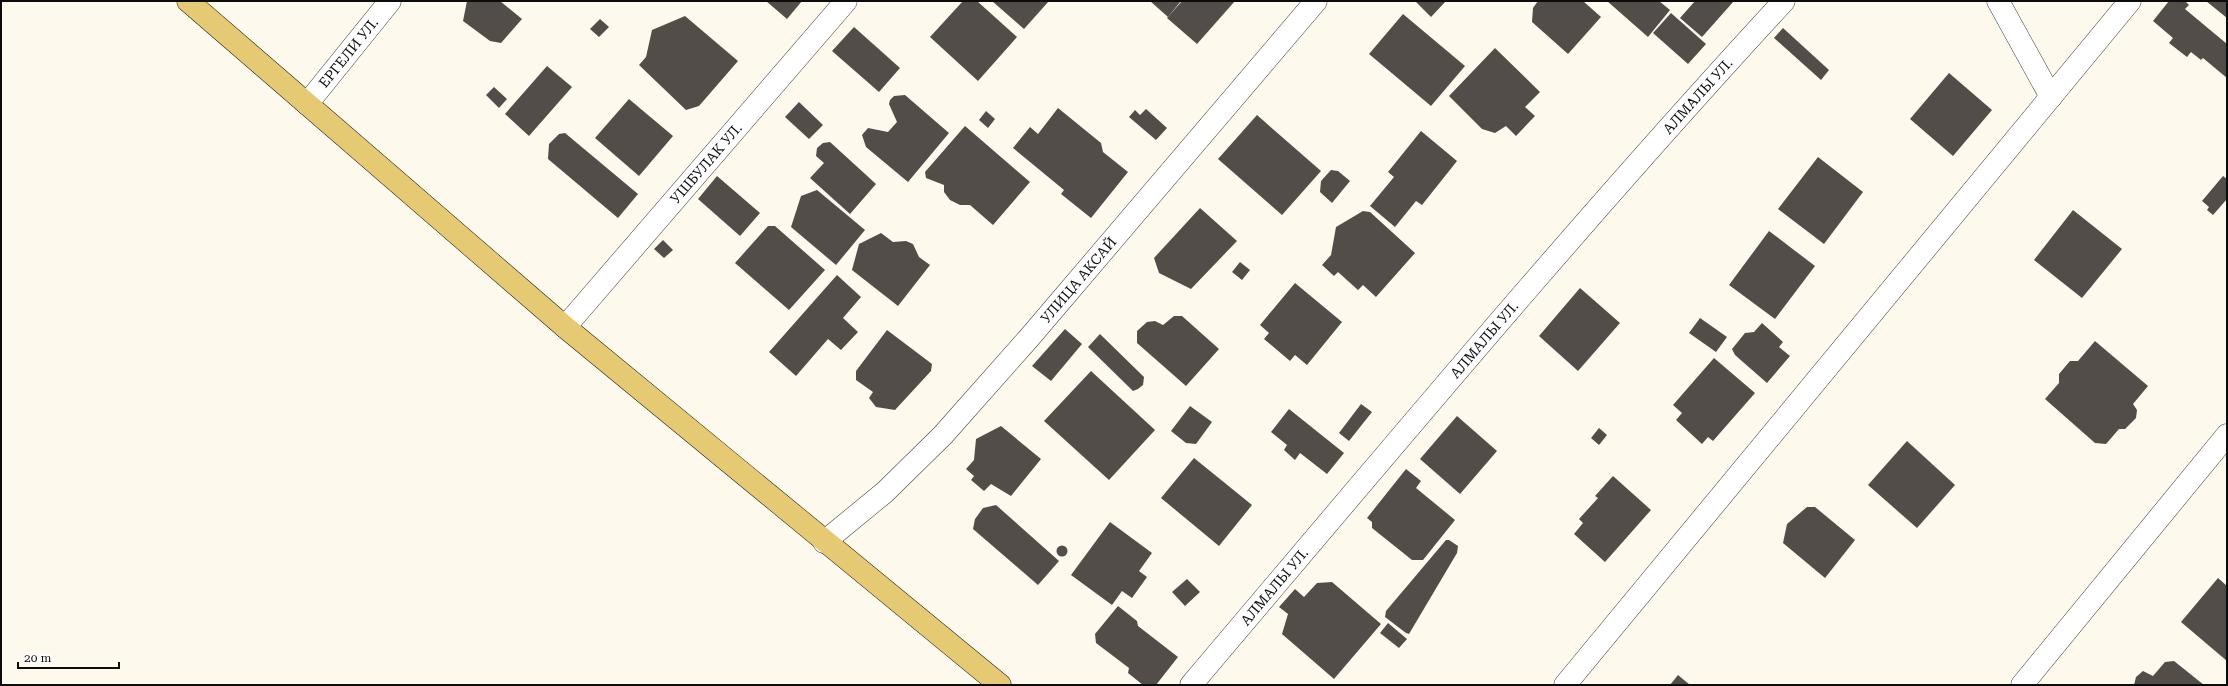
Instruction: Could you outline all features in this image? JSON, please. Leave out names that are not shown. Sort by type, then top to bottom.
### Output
[{"type":"main road","points":[[188,1],[566,327],[824,542],[1000,685]]},
{"type":"street","name":"ЕРГЕЛИ УЛ.","points":[[307,104],[390,1]]},
{"type":"street","name":"УШБУЛАК УЛ.","points":[[566,327],[846,1]]},
{"type":"street","name":"УЛИЦА АКСАЙ","points":[[824,542],[885,492],[944,435],[1316,1]]},
{"type":"street","name":"АЛМАЛЫ УЛ.","points":[[1191,685],[1452,377],[1649,148],[1784,1]]},
{"type":"street","points":[[1998,1],[2051,97]]},
{"type":"street","points":[[1565,685],[2130,1]]},
{"type":"street","points":[[2022,685],[2227,435]]},
{"type":"building","points":[[467,1],[500,1],[522,19],[501,43],[490,41],[463,21]]},
{"type":"building","points":[[766,1],[802,1],[787,19]]},
{"type":"building","points":[[963,1],[977,1],[1017,37],[978,81],[930,37]]},
{"type":"building","points":[[992,1],[1049,1],[1024,29]]},
{"type":"building","points":[[1150,1],[1181,1],[1168,17]]},
{"type":"building","points":[[1182,1],[1235,1],[1197,44],[1167,18]]},
{"type":"building","points":[[1415,1],[1446,1],[1431,17]]},
{"type":"building","points":[[1538,1],[1583,1],[1601,17],[1568,54],[1532,22],[1533,8]]},
{"type":"building","points":[[1607,1],[1659,1],[1670,10],[1648,37]]},
{"type":"building","points":[[1695,1],[1734,1],[1702,37],[1680,18]]},
{"type":"building","points":[[2169,1],[2185,1],[2189,5],[2185,9],[2227,44],[2227,78],[2203,58],[2201,60],[2191,52],[2187,57],[2169,43],[2173,38],[2153,21]]},
{"type":"building","points":[[2206,1],[2227,1],[2227,18]]},
{"type":"building","points":[[1671,13],[1706,44],[1688,64],[1653,33]]},
{"type":"building","points":[[1403,14],[1465,66],[1431,106],[1369,54]]},
{"type":"building","points":[[685,16],[738,61],[699,106],[686,110],[639,65],[646,57],[652,30]]},
{"type":"building","points":[[600,19],[609,27],[599,37],[590,29]]},
{"type":"building","points":[[854,27],[900,68],[879,92],[832,51]]},
{"type":"building","points":[[1783,28],[1829,70],[1821,80],[1774,38]]},
{"type":"building","points":[[1495,48],[1540,92],[1525,107],[1535,116],[1516,136],[1506,126],[1495,133],[1482,129],[1449,96]]},
{"type":"building","points":[[547,66],[572,87],[529,136],[505,114]]},
{"type":"building","points":[[1949,73],[1992,110],[1953,156],[1910,119]]},
{"type":"building","points":[[494,87],[507,99],[499,108],[486,95]]},
{"type":"building","points":[[905,95],[949,133],[908,182],[866,147],[862,135],[868,128],[888,132],[897,122],[889,104],[890,100],[894,96]]},
{"type":"building","points":[[629,99],[673,136],[639,176],[595,138]]},
{"type":"building","points":[[799,102],[823,125],[809,139],[785,117]]},
{"type":"building","points":[[1058,108],[1101,143],[1103,152],[1128,172],[1091,218],[1061,194],[1064,190],[1013,148],[1030,127],[1038,134]]},
{"type":"building","points":[[1146,109],[1167,128],[1156,140],[1129,117],[1135,110],[1140,115]]},
{"type":"building","points":[[986,111],[995,119],[988,128],[979,120]]},
{"type":"building","points":[[1257,115],[1321,171],[1282,215],[1218,159]]},
{"type":"building","points":[[965,126],[1030,182],[993,225],[970,205],[960,205],[950,200],[944,192],[944,185],[926,178],[925,172]]},
{"type":"building","points":[[1421,131],[1457,161],[1422,205],[1416,201],[1395,227],[1370,206],[1394,177],[1388,172]]},
{"type":"building","points":[[565,133],[638,194],[618,218],[548,159],[549,144],[559,134]]},
{"type":"building","points":[[830,142],[876,184],[850,214],[810,178],[824,163],[816,156],[817,148],[823,143]]},
{"type":"building","points":[[1818,157],[1863,192],[1824,244],[1778,209]]},
{"type":"building","points":[[1331,170],[1338,171],[1350,181],[1332,203],[1320,192],[1321,181]]},
{"type":"building","points":[[717,176],[760,213],[740,236],[698,199]]},
{"type":"building","points":[[2223,176],[2227,179],[2227,199],[2213,215],[2207,210],[2209,207],[2202,201]]},
{"type":"building","points":[[817,190],[865,230],[836,265],[791,227],[801,196]]},
{"type":"building","points":[[1200,208],[1237,241],[1191,289],[1159,273],[1154,258]]},
{"type":"building","points":[[2073,210],[2122,249],[2082,298],[2034,260]]},
{"type":"building","points":[[1363,211],[1370,212],[1415,253],[1376,297],[1363,285],[1358,290],[1338,272],[1334,276],[1322,265],[1331,255],[1336,227]]},
{"type":"building","points":[[768,226],[775,226],[825,270],[789,310],[735,263]]},
{"type":"building","points":[[1769,231],[1815,266],[1775,319],[1729,285]]},
{"type":"building","points":[[881,233],[893,242],[906,241],[913,244],[919,257],[930,265],[898,306],[852,270],[859,244]]},
{"type":"building","points":[[663,240],[673,250],[664,258],[654,249]]},
{"type":"building","points":[[1240,262],[1250,270],[1242,280],[1232,272]]},
{"type":"building","points":[[837,275],[861,297],[843,318],[858,332],[841,350],[828,339],[796,376],[769,352]]},
{"type":"building","points":[[1295,283],[1342,322],[1307,365],[1295,355],[1290,361],[1264,339],[1269,333],[1260,325]]},
{"type":"building","points":[[1580,288],[1620,323],[1578,371],[1539,336]]},
{"type":"building","points":[[1174,316],[1182,316],[1219,349],[1186,386],[1137,343],[1137,331],[1147,322],[1155,321],[1163,325]]},
{"type":"building","points":[[1700,318],[1727,337],[1716,352],[1689,333]]},
{"type":"building","points":[[1762,323],[1783,342],[1779,347],[1790,356],[1767,383],[1735,355],[1732,349],[1745,333],[1754,332]]},
{"type":"building","points":[[1065,329],[1082,344],[1051,381],[1032,366]]},
{"type":"building","points":[[887,330],[932,364],[931,371],[895,410],[876,407],[869,398],[873,392],[856,380],[856,371]]},
{"type":"building","points":[[1100,334],[1144,377],[1143,385],[1138,389],[1133,391],[1088,347]]},
{"type":"building","points":[[2095,341],[2148,386],[2133,404],[2137,410],[2136,418],[2125,429],[2119,429],[2106,444],[2095,443],[2045,399],[2059,383],[2059,374],[2070,361],[2078,361]]},
{"type":"building","points":[[1714,358],[1755,393],[1713,441],[1708,437],[1702,444],[1676,420],[1682,413],[1673,405]]},
{"type":"building","points":[[1091,371],[1155,430],[1109,480],[1044,421]]},
{"type":"building","points":[[1361,404],[1372,412],[1349,441],[1339,433]]},
{"type":"building","points":[[1190,406],[1212,422],[1196,444],[1186,443],[1171,431]]},
{"type":"building","points":[[1289,409],[1344,453],[1327,474],[1300,453],[1295,460],[1284,450],[1287,445],[1271,432]]},
{"type":"building","points":[[1457,416],[1497,451],[1460,494],[1420,459]]},
{"type":"building","points":[[1001,426],[1041,459],[1011,496],[991,484],[984,491],[971,480],[974,476],[966,469],[974,460],[976,439]]},
{"type":"building","points":[[1599,428],[1607,435],[1599,445],[1591,438]]},
{"type":"building","points":[[1907,441],[1955,485],[1917,528],[1868,485]]},
{"type":"building","points":[[1194,458],[1252,505],[1219,546],[1161,498]]},
{"type":"building","points":[[1406,469],[1421,481],[1416,488],[1455,520],[1423,560],[1412,560],[1372,528],[1372,522],[1367,518]]},
{"type":"building","points":[[1613,476],[1651,510],[1605,562],[1574,534],[1583,523],[1579,519],[1598,498],[1595,496]]},
{"type":"building","points":[[996,505],[1059,561],[1038,585],[973,529],[975,519],[983,508]]},
{"type":"building","points":[[1807,507],[1815,507],[1855,540],[1825,578],[1783,543],[1787,524]]},
{"type":"building","points":[[1110,522],[1152,553],[1139,571],[1147,577],[1132,598],[1122,591],[1112,605],[1071,575]]},
{"type":"building","points":[[1446,540],[1449,540],[1458,546],[1457,553],[1409,634],[1406,633],[1385,617],[1386,611]]},
{"type":"building","points":[[1062,545],[1066,547],[1068,551],[1066,555],[1062,557],[1058,555],[1056,551],[1058,547]]},
{"type":"building","points":[[2218,578],[2227,586],[2227,661],[2181,622]]},
{"type":"building","points":[[1187,579],[1200,592],[1185,606],[1172,592]]},
{"type":"building","points":[[1332,582],[1381,624],[1334,679],[1282,634],[1288,614],[1279,607],[1295,589],[1304,597],[1317,583]]},
{"type":"building","points":[[1118,606],[1137,621],[1138,626],[1178,657],[1156,685],[1143,685],[1128,673],[1129,668],[1096,643],[1095,634]]},
{"type":"building","points":[[1388,623],[1407,639],[1399,648],[1380,633]]},
{"type":"building","points":[[2174,661],[2204,685],[2134,685],[2136,677],[2143,671],[2153,676],[2165,662]]},
{"type":"building","points":[[1678,675],[1690,685],[1670,685]]}]
